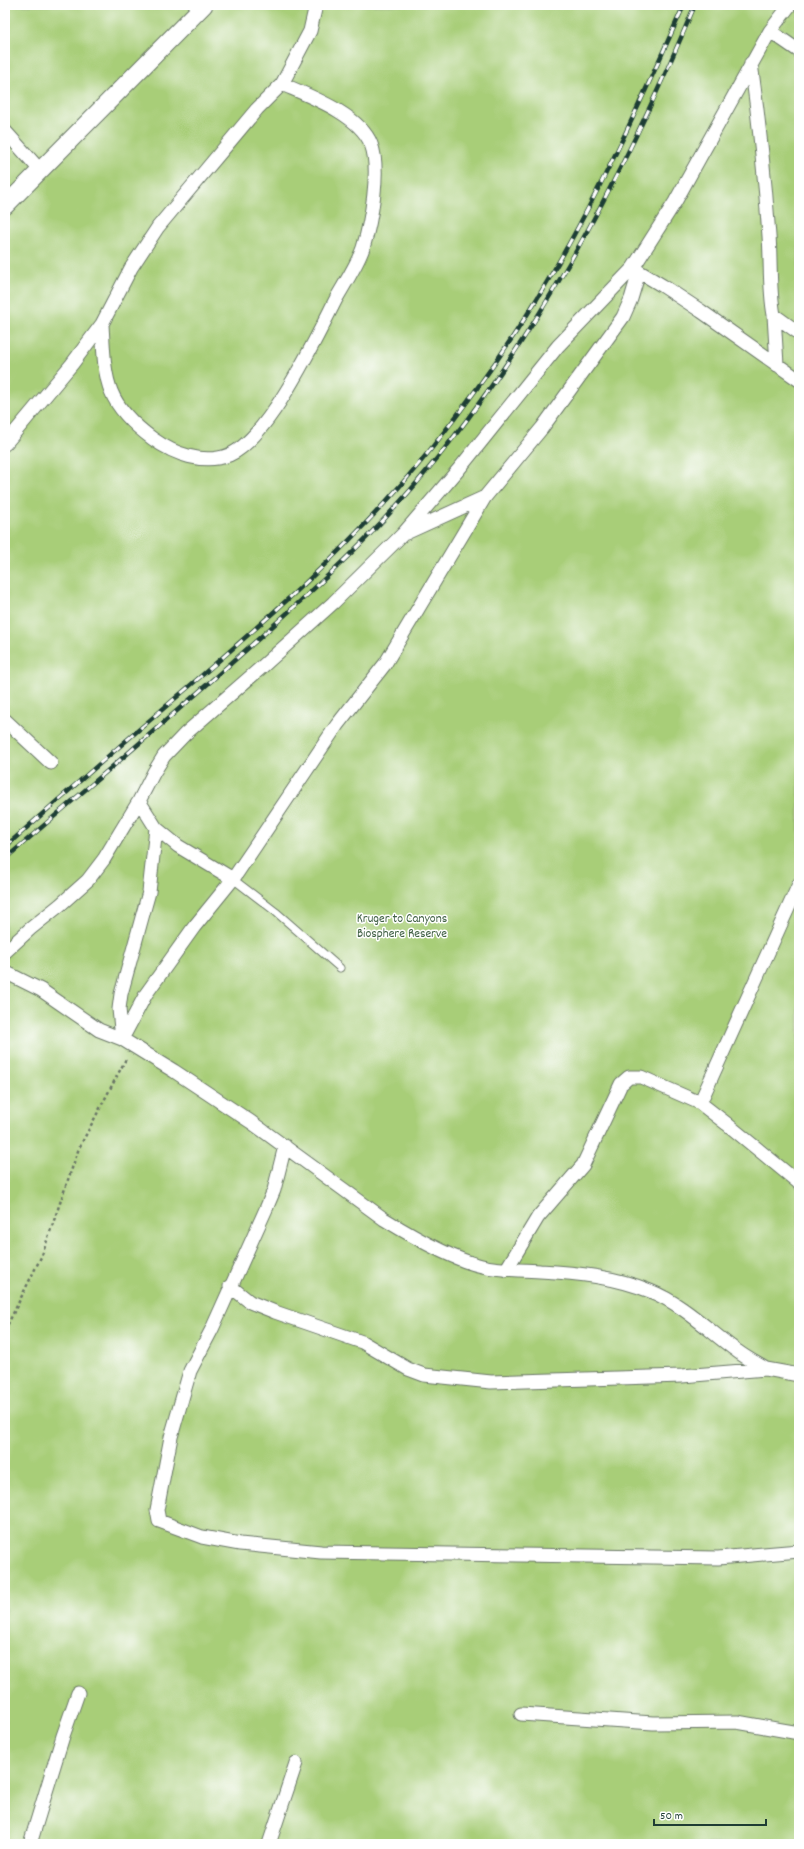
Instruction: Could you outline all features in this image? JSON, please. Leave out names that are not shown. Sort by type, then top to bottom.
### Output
[{"type":"street","points":[[5,206],[204,5]]},
{"type":"street","points":[[5,444],[72,364],[102,324],[131,268],[158,227],[252,115],[282,84],[310,31],[316,5]]},
{"type":"street","points":[[5,952],[88,880],[104,859],[164,756],[185,734],[287,645],[403,534],[459,469],[558,346],[636,270],[751,63],[770,31],[790,5]]},
{"type":"street","points":[[770,31],[799,51]]},
{"type":"street","points":[[751,63],[759,124],[769,237],[771,298],[774,315],[777,365]]},
{"type":"street","points":[[102,324],[105,375],[112,398],[126,416],[164,447],[178,454],[214,459],[230,454],[248,442],[270,416],[304,361],[362,250],[372,211],[374,164],[370,144],[359,127],[333,108],[282,84]]},
{"type":"street","points":[[5,131],[40,170]]},
{"type":"street","points":[[636,270],[701,311],[799,380]]},
{"type":"street","points":[[127,1043],[146,994],[194,927],[233,879],[337,725],[385,664],[485,497],[542,428],[610,336],[626,311],[636,270]]},
{"type":"street","points":[[774,315],[799,333]]},
{"type":"street","points":[[403,534],[485,497]]},
{"type":"street","points":[[5,720],[50,763]]},
{"type":"street","points":[[138,801],[156,828],[185,851],[233,879]]},
{"type":"street","points":[[127,1043],[119,1009],[121,994],[149,892],[156,828]]},
{"type":"street","points":[[700,1103],[799,884]]},
{"type":"street","points":[[5,972],[40,990],[99,1030],[127,1043],[174,1071],[285,1146],[392,1224],[466,1261],[483,1266],[506,1270],[538,1270],[591,1276],[650,1290],[667,1299],[737,1351],[766,1369]]},
{"type":"street","points":[[506,1270],[542,1211],[583,1164],[616,1094],[624,1080],[632,1076],[641,1077],[700,1103],[799,1183]]},
{"type":"street","points":[[285,1146],[274,1190],[212,1329],[190,1371],[173,1429],[157,1510],[157,1517],[162,1522],[202,1537],[240,1544],[321,1552],[718,1558],[799,1551]]},
{"type":"street","points":[[230,1286],[250,1302],[362,1342],[408,1368],[424,1375],[491,1382],[682,1376],[766,1369],[799,1375]]},
{"type":"street","points":[[30,1844],[63,1736],[78,1694]]},
{"type":"street","points":[[521,1714],[653,1723],[737,1722],[799,1733]]},
{"type":"street","points":[[269,1844],[296,1763]]},
{"type":"lane","points":[[233,879],[276,912],[340,968]]},
{"type":"path","points":[[5,1330],[42,1255],[79,1148],[127,1043]]},
{"type":"green space","name":"Kruger to Canyons Biosphere Reserve","points":[[5,5],[799,5],[799,1844],[5,1844]]},
{"type":"railway","points":[[5,847],[307,582],[371,518],[431,449],[462,409],[506,346],[534,304],[566,248],[620,145],[684,5]]},
{"type":"railway","points":[[5,859],[283,617],[351,554],[414,486],[458,432],[499,375],[537,317],[573,257],[638,132],[695,5]]}]
